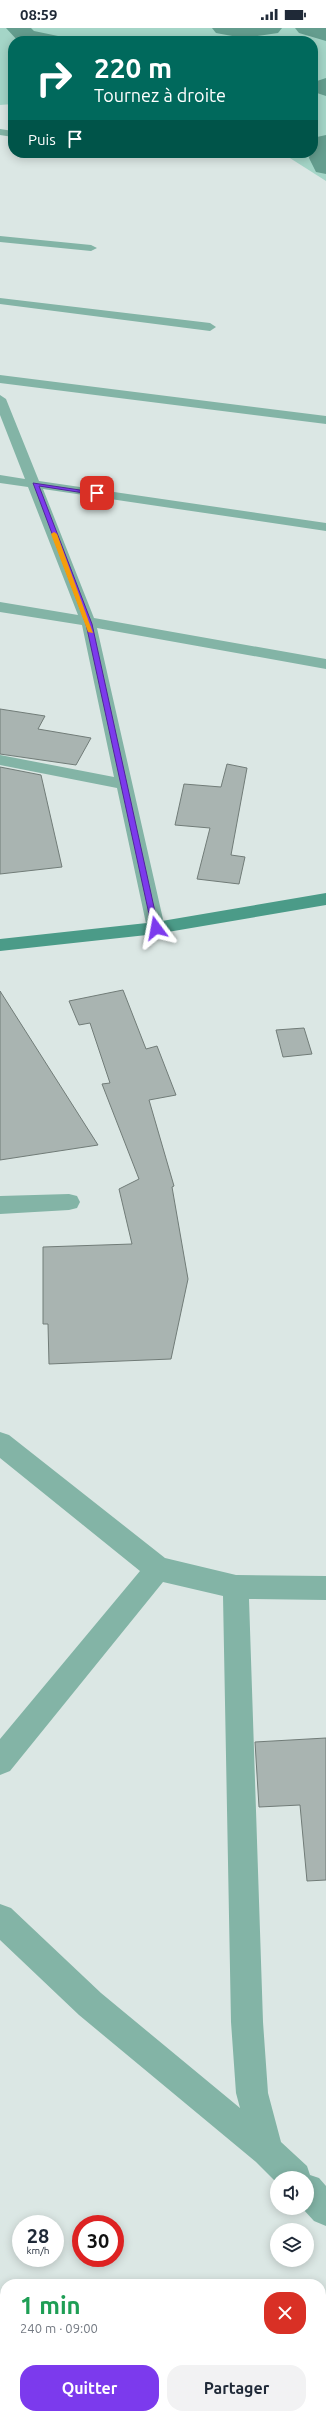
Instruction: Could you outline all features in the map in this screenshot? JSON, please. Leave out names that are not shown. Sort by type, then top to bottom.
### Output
[{"type":"main road","points":[[0,945],[156,928],[326,899]]},
{"type":"street","points":[[0,239],[91,248]]},
{"type":"street","points":[[0,301],[210,327]]},
{"type":"street","points":[[0,379],[326,420]]},
{"type":"street","points":[[0,399],[35,484],[89,624],[156,928]]},
{"type":"street","points":[[0,479],[326,527]]},
{"type":"street","points":[[0,607],[89,624],[222,644],[326,664]]},
{"type":"street","points":[[0,760],[124,784]]},
{"type":"street","points":[[0,1205],[69,1202]]},
{"type":"street","points":[[0,1444],[158,1569],[236,1587],[326,1588]]},
{"type":"street","points":[[0,1761],[158,1569]]},
{"type":"street","points":[[236,1587],[248,2030],[252,2093],[267,2151]]},
{"type":"street","points":[[0,1919],[90,2004],[267,2151],[288,2171]]},
{"type":"street","points":[[314,2197],[326,2209]]},
{"type":"green space","points":[[0,28],[326,28],[326,181],[290,158],[318,158],[318,36],[8,36],[8,104],[0,105]]},
{"type":"building","points":[[0,709],[45,716],[38,729],[91,738],[76,765],[0,754]]},
{"type":"building","points":[[227,764],[247,768],[231,855],[245,857],[239,884],[197,879],[210,828],[175,825],[184,784],[221,787]]},
{"type":"building","points":[[0,767],[41,775],[62,867],[0,874]]},
{"type":"building","points":[[123,990],[146,1049],[157,1046],[176,1095],[149,1100],[174,1186],[172,1187],[188,1279],[171,1359],[49,1364],[48,1324],[43,1324],[43,1247],[132,1244],[119,1189],[139,1179],[102,1084],[110,1083],[90,1023],[79,1025],[69,1001]]},
{"type":"building","points":[[0,991],[98,1145],[0,1160]]},
{"type":"building","points":[[304,1028],[312,1054],[283,1057],[276,1030]]},
{"type":"building","points":[[326,1738],[326,1880],[307,1881],[300,1805],[259,1807],[255,1742]]},
{"type":"waterway","points":[[18,28],[26,36]]},
{"type":"waterway","points":[[224,28],[243,31],[270,28]]},
{"type":"waterway","points":[[307,28],[326,34]]},
{"type":"waterway","points":[[326,143],[323,158],[326,166]]},
{"type":"slow traffic","points":[[54,534],[91,632]]},
{"type":"route","points":[[97,493],[35,484],[89,624],[156,928]]}]
